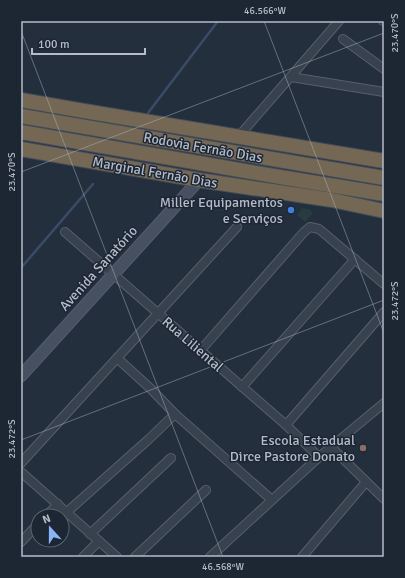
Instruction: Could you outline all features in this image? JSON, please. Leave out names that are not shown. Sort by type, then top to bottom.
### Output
[{"type":"highway","points":[[21,100],[384,161]]},
{"type":"highway","name":"Rodovia Fernão Dias","points":[[21,116],[384,178]]},
{"type":"highway","name":"Rodovia Fernão Dias","points":[[21,132],[384,194]]},
{"type":"highway","name":"Marginal Fernão Dias","points":[[21,149],[199,180],[303,195],[384,211]]},
{"type":"street","points":[[239,136],[339,21]]},
{"type":"street","points":[[343,40],[384,69]]},
{"type":"street","points":[[291,77],[384,92]]},
{"type":"street","name":"Avenida Sanatório","points":[[21,376],[199,180]]},
{"type":"street","points":[[21,463],[237,227]]},
{"type":"street","points":[[200,351],[310,227],[319,229],[384,284]]},
{"type":"street","name":"Rua Liliental","points":[[65,232],[286,425],[319,457]]},
{"type":"street","points":[[242,387],[356,259]]},
{"type":"street","points":[[286,425],[384,312]]},
{"type":"street","points":[[117,358],[151,389],[175,414],[272,500]]},
{"type":"street","points":[[210,557],[319,457],[384,402]]},
{"type":"street","points":[[70,508],[175,414]]},
{"type":"street","points":[[331,447],[384,499]]},
{"type":"street","points":[[90,534],[171,458]]},
{"type":"street","points":[[21,472],[62,508]]},
{"type":"street","points":[[302,557],[366,482]]},
{"type":"street","points":[[134,557],[206,490]]},
{"type":"street","points":[[54,508],[58,504]]},
{"type":"street","points":[[70,516],[116,557]]},
{"type":"street","points":[[21,542],[30,532]]},
{"type":"street","points":[[83,557],[99,541]]},
{"type":"green space","points":[[302,208],[309,209],[313,213],[305,222],[297,215]]},
{"type":"waterway","points":[[148,113],[218,21]]},
{"type":"waterway","points":[[21,268],[93,184]]},
{"type":"place","name":"Miller Equipamentos e Serviços","points":[[291,210]]},
{"type":"place","name":"Escola Estadual Dirce Pastore Donato","points":[[363,448]]}]
